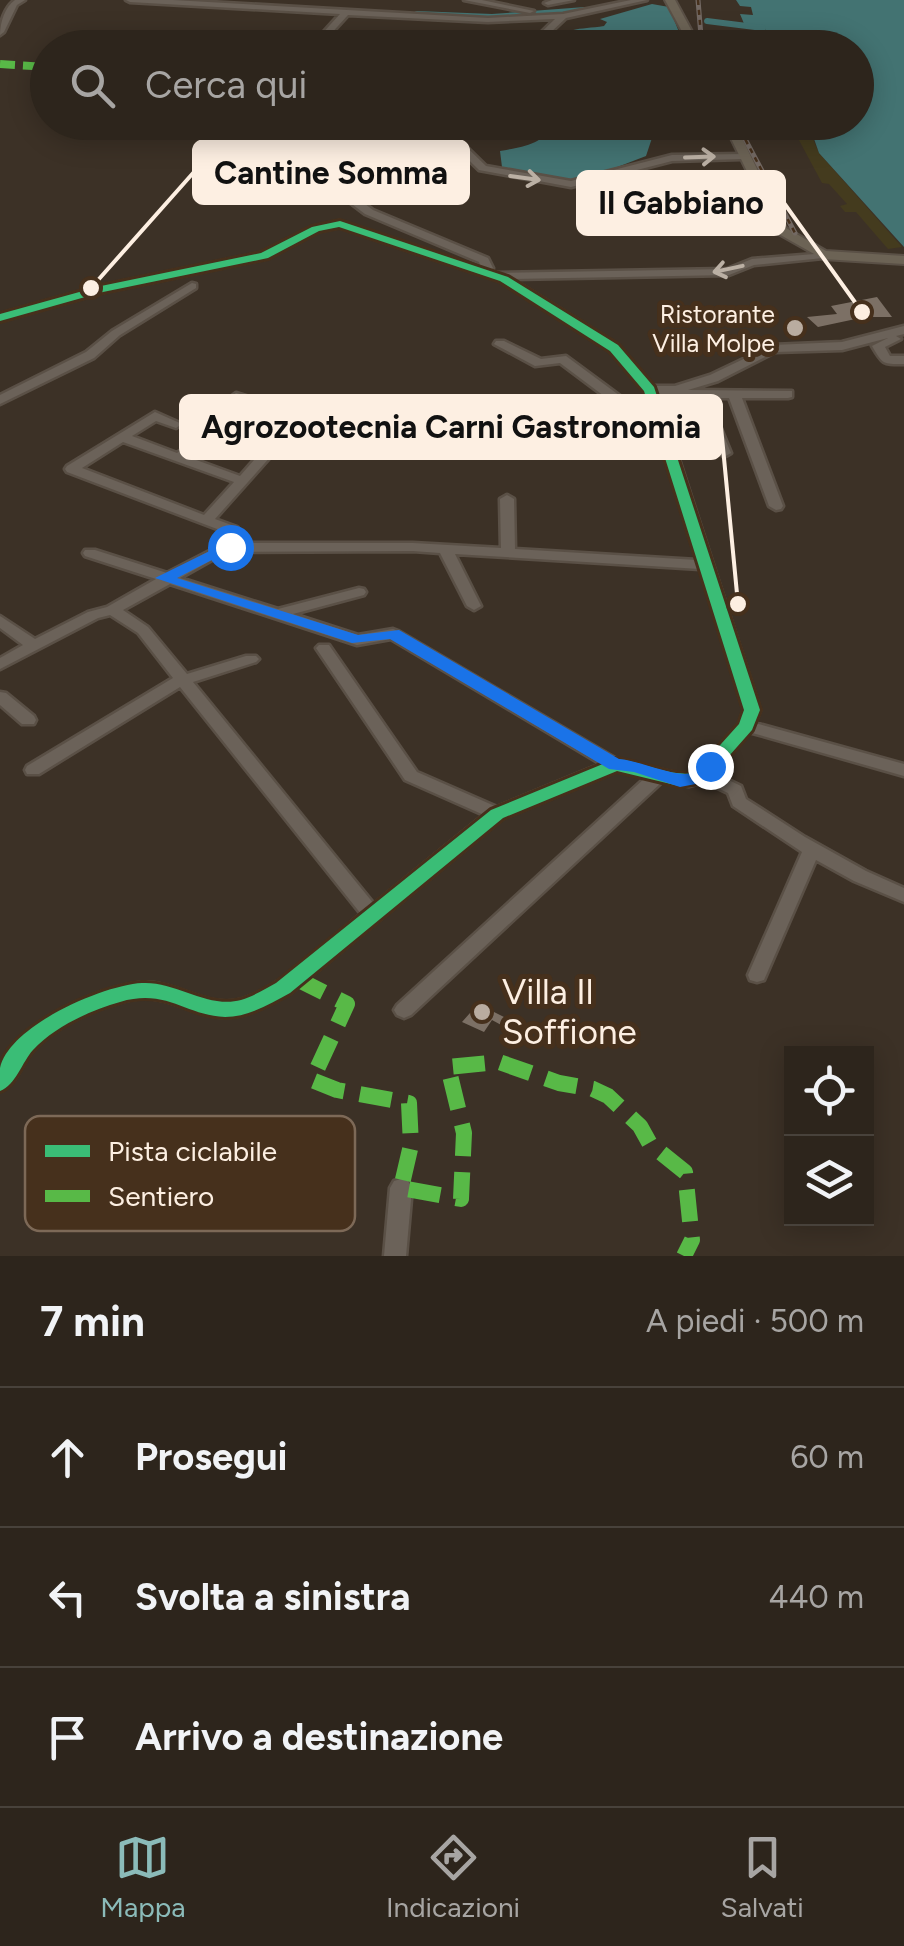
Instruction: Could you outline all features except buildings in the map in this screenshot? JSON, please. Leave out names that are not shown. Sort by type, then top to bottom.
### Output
[{"type":"main road","points":[[672,0],[687,30]]},
{"type":"main road","points":[[735,140],[757,191],[781,230],[824,256],[904,260]]},
{"type":"street","points":[[0,32],[14,4],[21,0]]},
{"type":"street","points":[[130,0],[488,20],[563,16],[644,0]]},
{"type":"street","points":[[468,0],[545,12],[623,0]]},
{"type":"street","points":[[548,2],[570,0]]},
{"type":"street","points":[[330,30],[346,12]]},
{"type":"street","points":[[549,30],[563,16]]},
{"type":"street","points":[[366,140],[390,155]]},
{"type":"street","points":[[415,140],[368,162],[357,172],[349,190],[351,201],[484,260],[488,267],[484,270]]},
{"type":"street","points":[[457,140],[483,168],[512,177],[582,184],[672,158],[742,156]]},
{"type":"street","points":[[606,218],[752,223],[746,206],[757,191]]},
{"type":"street","points":[[0,318],[101,289],[264,256],[332,224],[372,232],[499,276],[614,348],[656,390],[788,394]]},
{"type":"street","points":[[499,276],[730,272],[752,262],[824,256]]},
{"type":"street","points":[[0,400],[90,355],[116,333],[192,286],[171,276]]},
{"type":"street","points":[[656,390],[714,378],[773,349],[842,346],[904,333]]},
{"type":"street","points":[[904,333],[878,346],[886,360],[904,360]]},
{"type":"street","points":[[500,344],[539,363],[562,359],[628,408],[656,405]]},
{"type":"street","points":[[0,1083],[27,1043],[54,1022],[118,993],[150,989],[235,1012],[283,988],[497,814],[615,765],[635,766],[691,781],[704,774],[746,726],[752,710],[656,405],[656,390]]},
{"type":"street","points":[[714,394],[708,412],[724,453]]},
{"type":"street","points":[[734,394],[776,506]]},
{"type":"street","points":[[178,458],[228,423],[210,417],[236,398],[275,409]]},
{"type":"street","points":[[176,424],[155,416],[72,468],[232,530],[230,547]]},
{"type":"street","points":[[207,520],[288,429]]},
{"type":"street","points":[[122,437],[242,481]]},
{"type":"street","points":[[507,499],[508,553]]},
{"type":"street","points":[[0,664],[230,547],[445,549],[706,566]]},
{"type":"street","points":[[445,549],[474,606]]},
{"type":"street","points":[[90,554],[358,640],[393,634],[615,765]]},
{"type":"street","points":[[277,614],[359,592]]},
{"type":"street","points":[[112,610],[144,630],[373,916]]},
{"type":"street","points":[[0,621],[34,646]]},
{"type":"street","points":[[324,648],[411,776],[497,814]]},
{"type":"street","points":[[33,770],[177,682],[250,659]]},
{"type":"street","points":[[0,697],[28,720]]},
{"type":"street","points":[[746,726],[904,770]]},
{"type":"street","points":[[704,774],[735,790],[740,802],[811,851],[904,895]]},
{"type":"street","points":[[404,1010],[659,775]]},
{"type":"street","points":[[757,975],[811,851]]},
{"type":"street","points":[[394,1256],[401,1188]]},
{"type":"sand","points":[[799,140],[813,140],[819,153],[902,247],[888,249],[856,212],[845,212],[840,206],[847,204],[829,184],[822,183]]},
{"type":"water","points":[[736,0],[904,0],[904,247],[819,153],[814,140],[874,140],[874,30],[764,30],[745,26],[740,14],[753,15],[751,7],[740,6]]},
{"type":"water","points":[[652,4],[669,7],[678,30],[574,30],[604,26],[607,22],[600,19]]},
{"type":"water","points":[[538,140],[651,140],[646,156],[581,181],[502,167],[500,151]]},
{"type":"waterway","points":[[417,14],[492,17],[585,10]]},
{"type":"waterway","points":[[707,21],[763,28]]},
{"type":"waterway","points":[[584,185],[612,224]]},
{"type":"railway","points":[[698,0],[700,30]]},
{"type":"railway","points":[[746,140],[795,233]]},
{"type":"marked path","points":[[0,64],[30,66]]},
{"type":"marked path","points":[[295,978],[347,1004],[312,1080],[337,1090],[409,1103],[411,1145],[401,1188],[461,1199],[464,1133],[448,1067],[499,1062],[608,1096],[640,1126],[650,1144],[685,1172],[692,1240],[684,1256]]},
{"type":"cycle path","points":[[0,318],[101,289],[264,256],[316,229],[340,224],[504,279],[614,348],[650,390],[752,710],[746,726],[700,778],[679,780],[615,765],[497,814],[283,988],[260,1001],[228,1010],[152,990],[123,993],[85,1007],[36,1035],[0,1083]]},
{"type":"place","name":"Cantine Somma","points":[[91,288]]},
{"type":"place","name":"Il Gabbiano","points":[[862,312]]},
{"type":"place","name":"Ristorante Villa Molpe","points":[[795,328]]},
{"type":"place","name":"Agrozootecnia Carni Gastronomia","points":[[738,604]]},
{"type":"place","name":"Villa Il Soffione","points":[[482,1012]]},
{"type":"route","points":[[230,547],[163,578],[358,640],[393,634],[615,765],[627,764],[680,781],[700,778],[710,766]]}]
